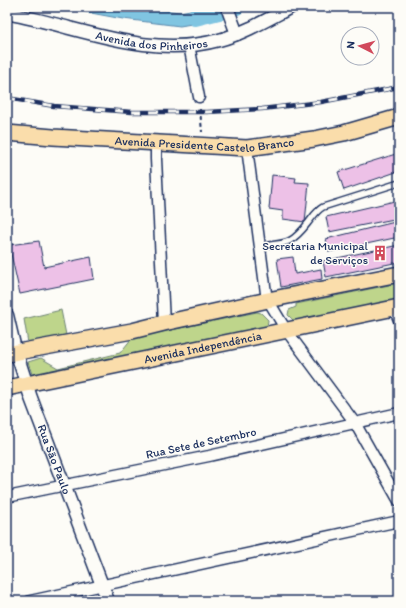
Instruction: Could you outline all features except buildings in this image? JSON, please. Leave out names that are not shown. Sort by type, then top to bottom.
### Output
[{"type":"main road","name":"Avenida Presidente Castelo Branco","points":[[7,133],[247,148],[314,139],[344,133],[399,117]]},
{"type":"main road","points":[[11,353],[132,331],[164,322],[399,274]]},
{"type":"main road","name":"Avenida Independência","points":[[7,388],[286,330],[397,312]]},
{"type":"street","points":[[227,7],[236,31]]},
{"type":"street","name":"Avenida dos Pinheiros","points":[[7,13],[123,41],[170,47],[218,40],[291,7]]},
{"type":"street","points":[[189,45],[198,97]]},
{"type":"street","points":[[156,142],[164,322]]},
{"type":"street","points":[[247,148],[268,300],[286,330],[355,423],[399,502]]},
{"type":"street","name":"Rua São Paulo","points":[[7,315],[11,353],[26,384],[108,601]]},
{"type":"street","name":"Rua Sete de Setembro","points":[[7,497],[209,456],[399,413]]},
{"type":"street","points":[[30,601],[399,521]]},
{"type":"lane","points":[[260,246],[286,243],[290,241],[301,232],[318,210],[323,207],[399,184]]},
{"type":"path","points":[[200,109],[202,132]]},
{"type":"green space","points":[[399,283],[399,303],[294,321],[288,315],[289,310],[296,307],[296,304]]},
{"type":"green space","points":[[61,310],[66,335],[28,343],[24,319]]},
{"type":"green space","points":[[257,312],[261,313],[268,320],[267,327],[34,380],[28,362],[41,358],[58,368],[120,353],[132,338]]},
{"type":"water","points":[[59,7],[135,7],[180,12],[205,7],[218,7],[220,19],[180,26],[123,19]]},
{"type":"waterway","points":[[195,17],[235,7]]},
{"type":"railway","points":[[7,98],[54,106],[132,112],[207,112],[262,109],[321,102],[399,87]]},
{"type":"place","name":"Secretaria Municipal de Serviços","points":[[380,253]]}]
